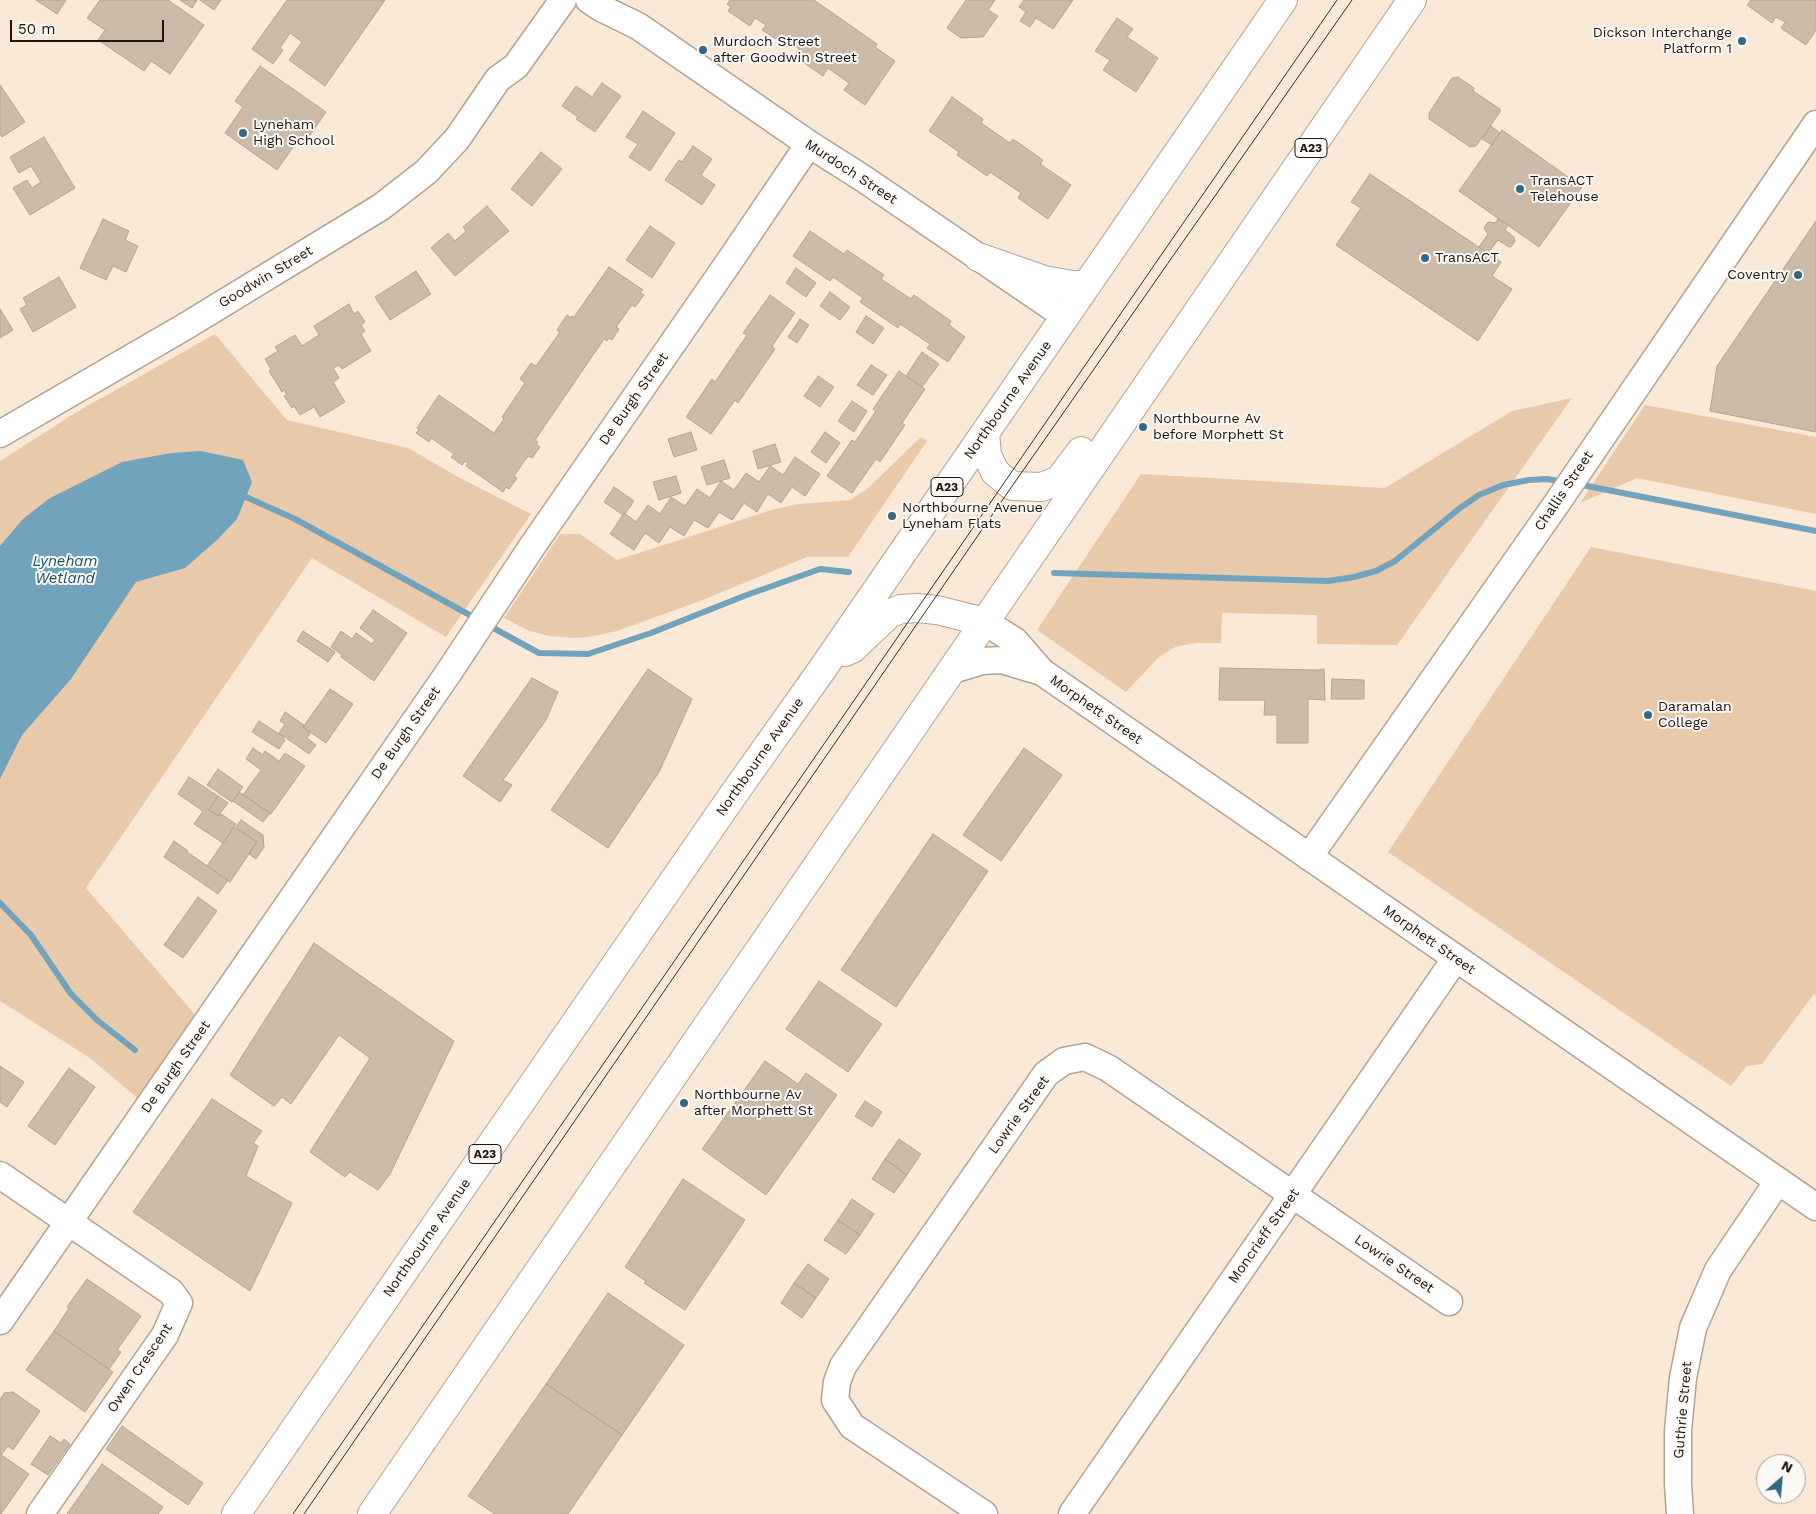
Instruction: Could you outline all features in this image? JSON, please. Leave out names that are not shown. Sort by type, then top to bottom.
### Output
[{"type":"highway","name":"Northbourne Avenue","points":[[236,1514],[1283,0]]},
{"type":"highway","name":"A23","points":[[372,1514],[1412,0]]},
{"type":"highway","points":[[978,256],[1044,280],[1087,285]]},
{"type":"highway","points":[[985,433],[988,455],[995,472],[1012,486],[1042,487],[1059,480],[1103,420],[1210,296]]},
{"type":"highway","points":[[829,659],[852,648],[889,614],[900,609],[937,610],[985,622]]},
{"type":"street","name":"Goodwin Street","points":[[498,79],[502,58],[542,0]]},
{"type":"street","name":"Goodwin Street","points":[[0,434],[186,326],[381,207],[426,172],[451,145],[498,79],[516,66],[563,0]]},
{"type":"street","name":"Murdoch Street","points":[[589,0],[638,26],[809,144],[1065,316]]},
{"type":"street","name":"Murdoch Street","points":[[613,0],[638,26]]},
{"type":"street","name":"Challis Street","points":[[1309,857],[1557,503],[1816,125]]},
{"type":"street","name":"De Burgh Street","points":[[0,1321],[466,647],[492,606],[809,144]]},
{"type":"street","name":"Morphett Street","points":[[985,622],[1015,641],[1042,672],[1816,1207]]},
{"type":"street","name":"Morphett Street","points":[[952,670],[982,661],[1002,660],[1042,672]]},
{"type":"street","name":"Moncrieff Street","points":[[1072,1514],[1456,958]]},
{"type":"street","name":"Lowrie Street","points":[[984,1514],[852,1426],[835,1400],[837,1382],[843,1366],[1046,1074],[1064,1061],[1085,1057],[1108,1068],[1449,1302]]},
{"type":"street","name":"Owen Crescent","points":[[0,1175],[171,1292],[179,1303],[164,1335],[40,1514]]},
{"type":"street","name":"Guthrie Street","points":[[1680,1514],[1678,1431],[1683,1378],[1693,1328],[1718,1270],[1778,1181]]},
{"type":"shaded area","points":[[215,334],[287,420],[408,448],[460,478],[531,514],[446,637],[312,558],[86,888],[198,1018],[141,1101],[90,1058],[0,1001],[0,461],[75,413]]},
{"type":"shaded area","points":[[1572,398],[1397,645],[1317,644],[1317,615],[1222,613],[1221,643],[1196,643],[1175,647],[1158,658],[1126,692],[1037,630],[1141,474],[1385,488],[1512,411]]},
{"type":"shaded area","points":[[1645,405],[1816,437],[1816,514],[1637,478],[1580,503]]},
{"type":"shaded area","points":[[921,437],[927,441],[848,557],[807,557],[700,601],[617,631],[588,637],[549,636],[527,630],[504,618],[560,534],[580,534],[617,560],[775,509],[799,504],[850,500],[867,489]]},
{"type":"shaded area","name":"Daramalan College","points":[[1591,547],[1816,591],[1816,996],[1814,994],[1762,1064],[1747,1066],[1731,1086],[1388,852]]},
{"type":"water","name":"Lyneham Wetland","points":[[201,451],[243,460],[252,482],[237,519],[217,540],[185,568],[136,582],[71,679],[22,735],[0,779],[0,546],[23,519],[50,498],[122,462],[171,453]]},
{"type":"building","points":[[36,0],[66,0],[57,14]]},
{"type":"building","points":[[100,0],[168,0],[204,25],[170,74],[151,61],[144,71],[98,40],[105,30],[87,18]]},
{"type":"building","points":[[180,0],[197,0],[192,8]]},
{"type":"building","points":[[200,0],[221,0],[214,10]]},
{"type":"building","points":[[287,0],[385,0],[325,86],[289,60],[302,42],[290,33],[280,48],[283,50],[273,64],[252,49]]},
{"type":"building","points":[[730,0],[814,0],[877,44],[875,47],[895,61],[865,105],[844,90],[849,83],[828,68],[823,76],[794,56],[799,49],[789,42],[787,46],[762,30],[766,25],[755,18],[750,26],[728,11],[731,7],[727,4]]},
{"type":"building","points":[[966,0],[995,0],[988,10],[998,16],[983,37],[961,38],[947,28]]},
{"type":"building","points":[[1024,0],[1073,0],[1053,29],[1036,18],[1030,27],[1020,21],[1026,12],[1019,7]]},
{"type":"building","points":[[1751,0],[1816,0],[1816,30],[1806,45],[1781,28],[1785,22],[1776,17],[1772,23],[1747,5]]},
{"type":"building","points":[[1117,18],[1133,29],[1127,37],[1158,58],[1136,92],[1103,70],[1110,60],[1095,51]]},
{"type":"building","points":[[260,66],[326,112],[302,147],[296,143],[277,170],[225,133],[243,107],[235,101]]},
{"type":"building","points":[[1458,77],[1474,88],[1473,91],[1500,109],[1500,112],[1476,146],[1470,147],[1429,119],[1429,113],[1452,78]]},
{"type":"building","points":[[602,83],[621,96],[595,132],[576,119],[578,117],[562,106],[576,86],[592,97]]},
{"type":"building","points":[[0,85],[25,122],[2,137],[0,134]]},
{"type":"building","points":[[952,97],[983,119],[981,123],[1010,143],[1013,139],[1043,160],[1040,164],[1071,185],[1048,219],[1018,198],[1021,193],[990,172],[987,176],[957,155],[959,152],[929,131]]},
{"type":"building","points":[[643,111],[675,133],[650,171],[629,157],[638,144],[626,137]]},
{"type":"building","points":[[1491,126],[1500,133],[1492,145],[1482,139]]},
{"type":"building","name":"TransACT Telehouse","points":[[1502,130],[1582,187],[1539,247],[1459,191]]},
{"type":"building","points":[[44,137],[75,188],[30,215],[13,188],[27,180],[32,188],[41,182],[31,166],[19,173],[10,157]]},
{"type":"building","points":[[693,146],[712,159],[701,175],[715,185],[702,205],[665,180],[679,160],[682,162]]},
{"type":"building","points":[[541,152],[562,169],[532,206],[511,189]]},
{"type":"building","name":"TransACT","points":[[1370,174],[1501,262],[1492,276],[1512,289],[1478,341],[1336,245],[1361,208],[1351,202]]},
{"type":"building","points":[[487,206],[509,231],[455,276],[431,248],[448,233],[455,241],[466,231],[463,227]]},
{"type":"building","points":[[103,219],[129,231],[125,240],[138,246],[126,272],[113,266],[106,280],[80,268]]},
{"type":"building","points":[[1498,219],[1508,225],[1505,230],[1514,237],[1515,241],[1509,247],[1498,240],[1488,253],[1479,247],[1488,234],[1484,228],[1488,222],[1495,223]]},
{"type":"building","name":"Coventry","points":[[1816,221],[1816,432],[1710,411],[1717,366]]},
{"type":"building","points":[[650,226],[675,243],[652,278],[626,260]]},
{"type":"building","points":[[810,231],[844,254],[847,250],[884,275],[881,279],[911,299],[914,295],[951,321],[949,325],[965,337],[948,362],[927,348],[930,344],[900,324],[898,328],[860,302],[863,298],[833,277],[830,281],[793,256]]},
{"type":"building","points":[[609,267],[643,290],[640,293],[644,295],[635,307],[632,305],[616,327],[619,329],[612,340],[609,338],[607,341],[604,339],[535,440],[538,442],[536,444],[540,447],[532,458],[528,456],[514,476],[517,478],[509,489],[506,487],[503,492],[466,466],[468,463],[465,461],[462,465],[451,457],[454,454],[431,438],[429,442],[416,433],[419,430],[417,428],[439,395],[494,433],[504,419],[502,417],[525,383],[520,379],[531,363],[536,366],[560,332],[557,330],[567,315],[571,318],[572,316],[574,317]]},
{"type":"building","points":[[796,268],[816,283],[806,297],[786,283]]},
{"type":"building","points":[[416,271],[431,294],[390,320],[375,297]]},
{"type":"building","points":[[59,277],[76,307],[33,332],[20,309],[27,305],[23,298]]},
{"type":"building","points":[[830,292],[850,307],[840,320],[820,306]]},
{"type":"building","points":[[770,295],[795,313],[772,346],[775,349],[738,403],[735,400],[711,434],[686,417],[712,379],[715,382],[747,335],[743,333]]},
{"type":"building","points":[[349,304],[354,314],[358,311],[365,322],[361,325],[365,331],[361,334],[371,351],[342,369],[339,365],[333,368],[339,378],[333,382],[345,402],[320,417],[314,407],[300,415],[294,406],[292,408],[284,396],[287,395],[284,390],[282,392],[269,371],[271,369],[265,359],[278,351],[275,347],[295,335],[302,346],[319,335],[314,326]]},
{"type":"building","points":[[0,309],[13,330],[0,338]]},
{"type":"building","points":[[866,316],[884,328],[873,344],[856,332]]},
{"type":"building","points":[[800,319],[809,325],[797,343],[788,337]]},
{"type":"building","points":[[922,352],[939,364],[922,387],[906,376]]},
{"type":"building","points":[[871,365],[887,375],[873,395],[857,385]]},
{"type":"building","points":[[899,371],[925,389],[902,423],[905,425],[880,462],[876,459],[852,493],[827,476],[852,440],[855,442],[876,411],[873,409]]},
{"type":"building","points":[[818,376],[834,387],[820,407],[804,396]]},
{"type":"building","points":[[852,401],[867,411],[854,432],[838,421]]},
{"type":"building","points":[[691,432],[697,450],[674,457],[668,439]]},
{"type":"building","points":[[825,432],[840,443],[826,463],[811,452]]},
{"type":"building","points":[[775,444],[781,462],[758,469],[753,451]]},
{"type":"building","points":[[795,457],[820,474],[805,496],[792,487],[781,503],[768,494],[757,512],[744,503],[732,520],[719,512],[708,528],[694,520],[684,536],[670,527],[659,543],[645,533],[634,550],[610,534],[624,513],[636,522],[648,505],[660,514],[671,497],[685,506],[697,489],[710,498],[721,481],[734,490],[746,473],[759,482],[770,466],[783,475]]},
{"type":"building","points":[[724,460],[730,478],[707,485],[701,467]]},
{"type":"building","points":[[676,476],[681,493],[659,500],[653,482]]},
{"type":"building","points":[[614,487],[634,501],[623,515],[604,502]]},
{"type":"building","points":[[373,610],[407,633],[374,681],[341,657],[342,655],[331,647],[341,631],[352,639],[356,633],[372,644],[375,640],[360,628]]},
{"type":"building","points":[[303,631],[335,652],[328,662],[297,641]]},
{"type":"building","points":[[1220,668],[1324,669],[1325,700],[1308,699],[1308,743],[1277,743],[1277,715],[1264,715],[1265,700],[1219,700]]},
{"type":"building","points":[[648,669],[692,699],[659,772],[608,848],[551,810]]},
{"type":"building","points":[[532,678],[558,692],[546,720],[503,780],[512,785],[500,802],[463,776]]},
{"type":"building","points":[[1332,679],[1364,680],[1364,699],[1331,699]]},
{"type":"building","points":[[330,689],[353,704],[326,743],[303,727]]},
{"type":"building","points":[[285,712],[304,725],[303,727],[310,733],[307,738],[316,745],[309,754],[279,733],[285,724],[280,721]]},
{"type":"building","points":[[259,721],[284,737],[285,740],[279,749],[252,732]]},
{"type":"building","points":[[253,748],[263,755],[265,751],[279,761],[285,753],[305,766],[271,814],[243,795],[261,770],[246,759]]},
{"type":"building","points":[[1024,748],[1062,775],[1001,861],[963,835]]},
{"type":"building","points":[[218,769],[243,787],[232,802],[207,785]]},
{"type":"building","points":[[189,777],[218,796],[209,810],[218,816],[221,814],[236,824],[223,843],[194,824],[203,811],[178,794]]},
{"type":"building","points":[[239,792],[270,813],[263,822],[233,801]]},
{"type":"building","points":[[218,796],[228,803],[218,816],[209,810]]},
{"type":"building","points":[[241,820],[263,835],[264,847],[256,859],[249,854],[257,842],[236,827]]},
{"type":"building","points":[[234,827],[257,842],[230,882],[207,866]]},
{"type":"building","points":[[933,834],[988,871],[896,1007],[841,970]]},
{"type":"building","points":[[174,841],[228,880],[218,894],[164,857]]},
{"type":"building","points":[[198,897],[217,911],[183,958],[164,945]]},
{"type":"building","points":[[314,943],[454,1041],[390,1174],[378,1190],[350,1172],[345,1177],[310,1152],[370,1058],[339,1035],[291,1104],[282,1097],[274,1106],[230,1075]]},
{"type":"building","points":[[819,981],[882,1024],[848,1072],[786,1029]]},
{"type":"building","points":[[765,1061],[798,1084],[806,1073],[837,1095],[766,1195],[702,1149]]},
{"type":"building","points":[[0,1066],[24,1082],[7,1107],[0,1102]]},
{"type":"building","points":[[69,1068],[95,1087],[55,1145],[28,1126]]},
{"type":"building","points":[[212,1099],[262,1131],[253,1143],[258,1146],[246,1176],[292,1203],[250,1291],[133,1212]]},
{"type":"building","points":[[865,1101],[882,1112],[872,1127],[855,1116]]},
{"type":"building","points":[[899,1139],[921,1154],[907,1175],[885,1159]]},
{"type":"building","points":[[885,1159],[907,1175],[894,1193],[872,1179]]},
{"type":"building","points":[[683,1179],[745,1220],[685,1310],[644,1283],[646,1281],[625,1267]]},
{"type":"building","points":[[852,1199],[874,1214],[860,1235],[838,1220]]},
{"type":"building","points":[[838,1220],[860,1235],[846,1254],[824,1240]]},
{"type":"building","points":[[808,1264],[829,1279],[816,1298],[794,1283]]},
{"type":"building","points":[[87,1279],[141,1316],[117,1350],[121,1352],[109,1369],[54,1331],[69,1308],[67,1307]]},
{"type":"building","points":[[794,1283],[816,1298],[802,1318],[781,1303]]},
{"type":"building","points":[[608,1293],[684,1345],[622,1435],[546,1384]]},
{"type":"building","points":[[54,1331],[113,1372],[85,1412],[26,1370]]},
{"type":"building","points":[[546,1384],[622,1435],[568,1514],[495,1514],[468,1496]]},
{"type":"building","points":[[13,1392],[40,1411],[13,1450],[8,1446],[1,1455],[0,1400],[4,1393]]},
{"type":"building","points":[[122,1426],[203,1483],[188,1505],[106,1449]]},
{"type":"building","points":[[50,1436],[61,1443],[64,1439],[70,1444],[48,1475],[31,1464]]},
{"type":"building","points":[[0,1454],[29,1474],[1,1514],[0,1514]]},
{"type":"building","points":[[102,1464],[163,1507],[158,1514],[67,1514]]},
{"type":"waterway","points":[[1054,573],[1328,581],[1354,577],[1376,571],[1395,561],[1460,508],[1479,495],[1503,485],[1529,480],[1547,479],[1565,482]]},
{"type":"waterway","points":[[1577,484],[1816,531]]},
{"type":"waterway","points":[[246,497],[295,519],[477,619]]},
{"type":"waterway","points":[[486,624],[539,653],[588,654],[651,633],[744,596],[820,569],[849,572]]},
{"type":"waterway","points":[[0,903],[31,935],[71,994],[97,1020],[135,1050]]},
{"type":"tram line","points":[[293,1514],[1337,0]]},
{"type":"tram line","points":[[304,1514],[1001,502],[1352,0]]},
{"type":"place","name":"Dickson Interchange Platform 1","points":[[1742,41]]},
{"type":"place","name":"Murdoch Street after Goodwin Street","points":[[703,50]]},
{"type":"place","name":"Lyneham High School","points":[[243,133]]},
{"type":"place","name":"TransACT Telehouse","points":[[1520,189]]},
{"type":"place","name":"TransACT","points":[[1425,258]]},
{"type":"place","name":"Coventry","points":[[1798,275]]},
{"type":"place","name":"Northbourne Av before Morphett St","points":[[1143,427]]},
{"type":"place","name":"Northbourne Avenue Lyneham Flats","points":[[892,516]]},
{"type":"place","name":"Daramalan College","points":[[1648,715]]},
{"type":"place","name":"Northbourne Av after Morphett St","points":[[684,1103]]}]
